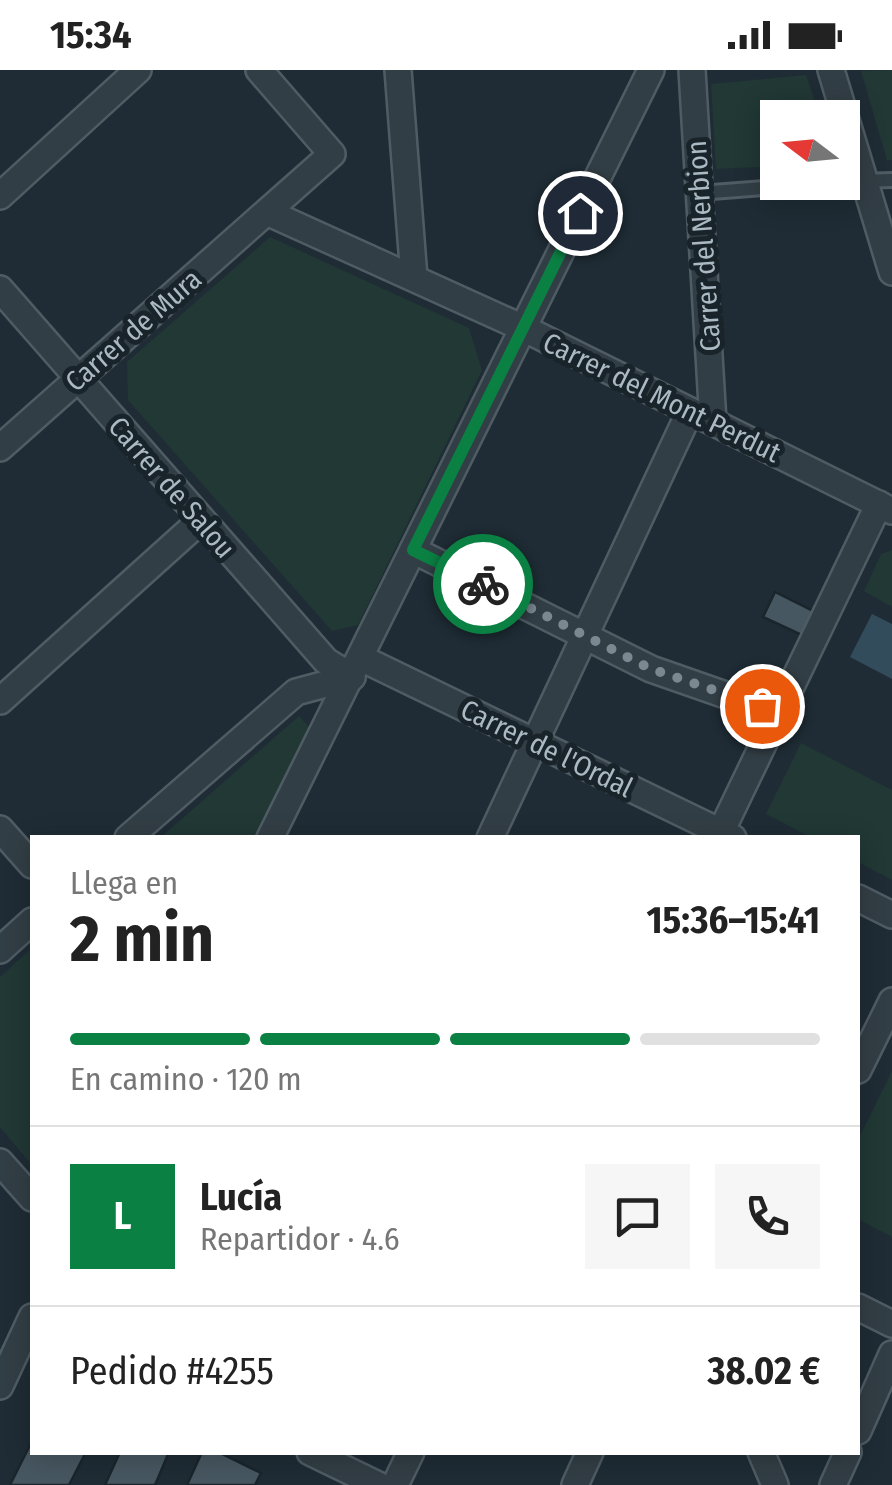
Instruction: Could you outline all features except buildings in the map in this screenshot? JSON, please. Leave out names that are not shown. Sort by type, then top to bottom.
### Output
[{"type":"street","points":[[0,196],[138,70]]},
{"type":"street","name":"Carrer de Mura","points":[[0,448],[332,154],[259,70]]},
{"type":"street","points":[[398,70],[414,278]]},
{"type":"street","points":[[272,835],[651,70]]},
{"type":"street","name":"Carrer del Nerbion","points":[[692,70],[699,193],[702,417]]},
{"type":"street","points":[[831,70],[836,100]]},
{"type":"street","points":[[858,200],[892,272]]},
{"type":"street","name":"Carrer del Mont Perdut","points":[[268,212],[523,328],[886,508]]},
{"type":"street","name":"Carrer de Salou","points":[[0,289],[326,661],[356,668]]},
{"type":"street","points":[[491,835],[584,636],[702,417]]},
{"type":"street","points":[[724,835],[777,713],[886,508]]},
{"type":"street","points":[[0,701],[201,520]]},
{"type":"street","points":[[413,550],[651,669],[777,713]]},
{"type":"street","points":[[131,835],[296,692],[326,661]]},
{"type":"street","points":[[296,692],[356,668]]},
{"type":"street","name":"Carrer de l'Ordal","points":[[356,668],[534,743],[722,835]]},
{"type":"street","points":[[0,830],[30,864]]},
{"type":"street","points":[[860,899],[892,915]]},
{"type":"street","points":[[0,950],[30,923]]},
{"type":"street","points":[[860,1066],[892,1002]]},
{"type":"street","points":[[0,1162],[30,1196]]},
{"type":"street","points":[[860,1307],[892,1324]]},
{"type":"street","points":[[0,1386],[30,1322]]},
{"type":"street","points":[[860,1426],[892,1354]]},
{"type":"street","points":[[316,1455],[378,1485]]},
{"type":"street","points":[[394,1485],[409,1455]]},
{"type":"street","points":[[574,1485],[589,1455]]},
{"type":"street","points":[[762,1455],[775,1485]]},
{"type":"street","points":[[833,1485],[847,1455]]},
{"type":"lane","points":[[860,181],[892,180]]},
{"type":"lane","points":[[699,193],[760,189]]},
{"type":"green space","points":[[892,70],[892,160],[887,160],[861,71]]},
{"type":"green space","points":[[806,75],[814,100],[760,100],[760,167],[716,169],[711,84]]},
{"type":"green space","points":[[270,237],[469,328],[482,370],[358,625],[332,631],[128,400],[127,362]]},
{"type":"green space","points":[[892,550],[892,607],[864,591],[881,554]]},
{"type":"green space","points":[[299,716],[310,728],[258,835],[163,835]]},
{"type":"green space","points":[[801,743],[892,790],[892,880],[860,863],[860,835],[806,835],[766,814]]},
{"type":"green space","points":[[30,950],[30,1163],[0,1127],[0,977]]},
{"type":"green space","points":[[892,1071],[892,1237],[860,1220],[860,1136]]},
{"type":"water","points":[[872,614],[892,624],[892,679],[850,657]]},
{"type":"way so far","points":[[483,584],[651,669],[762,706]]},
{"type":"route","points":[[483,584],[413,550],[580,213]]}]
